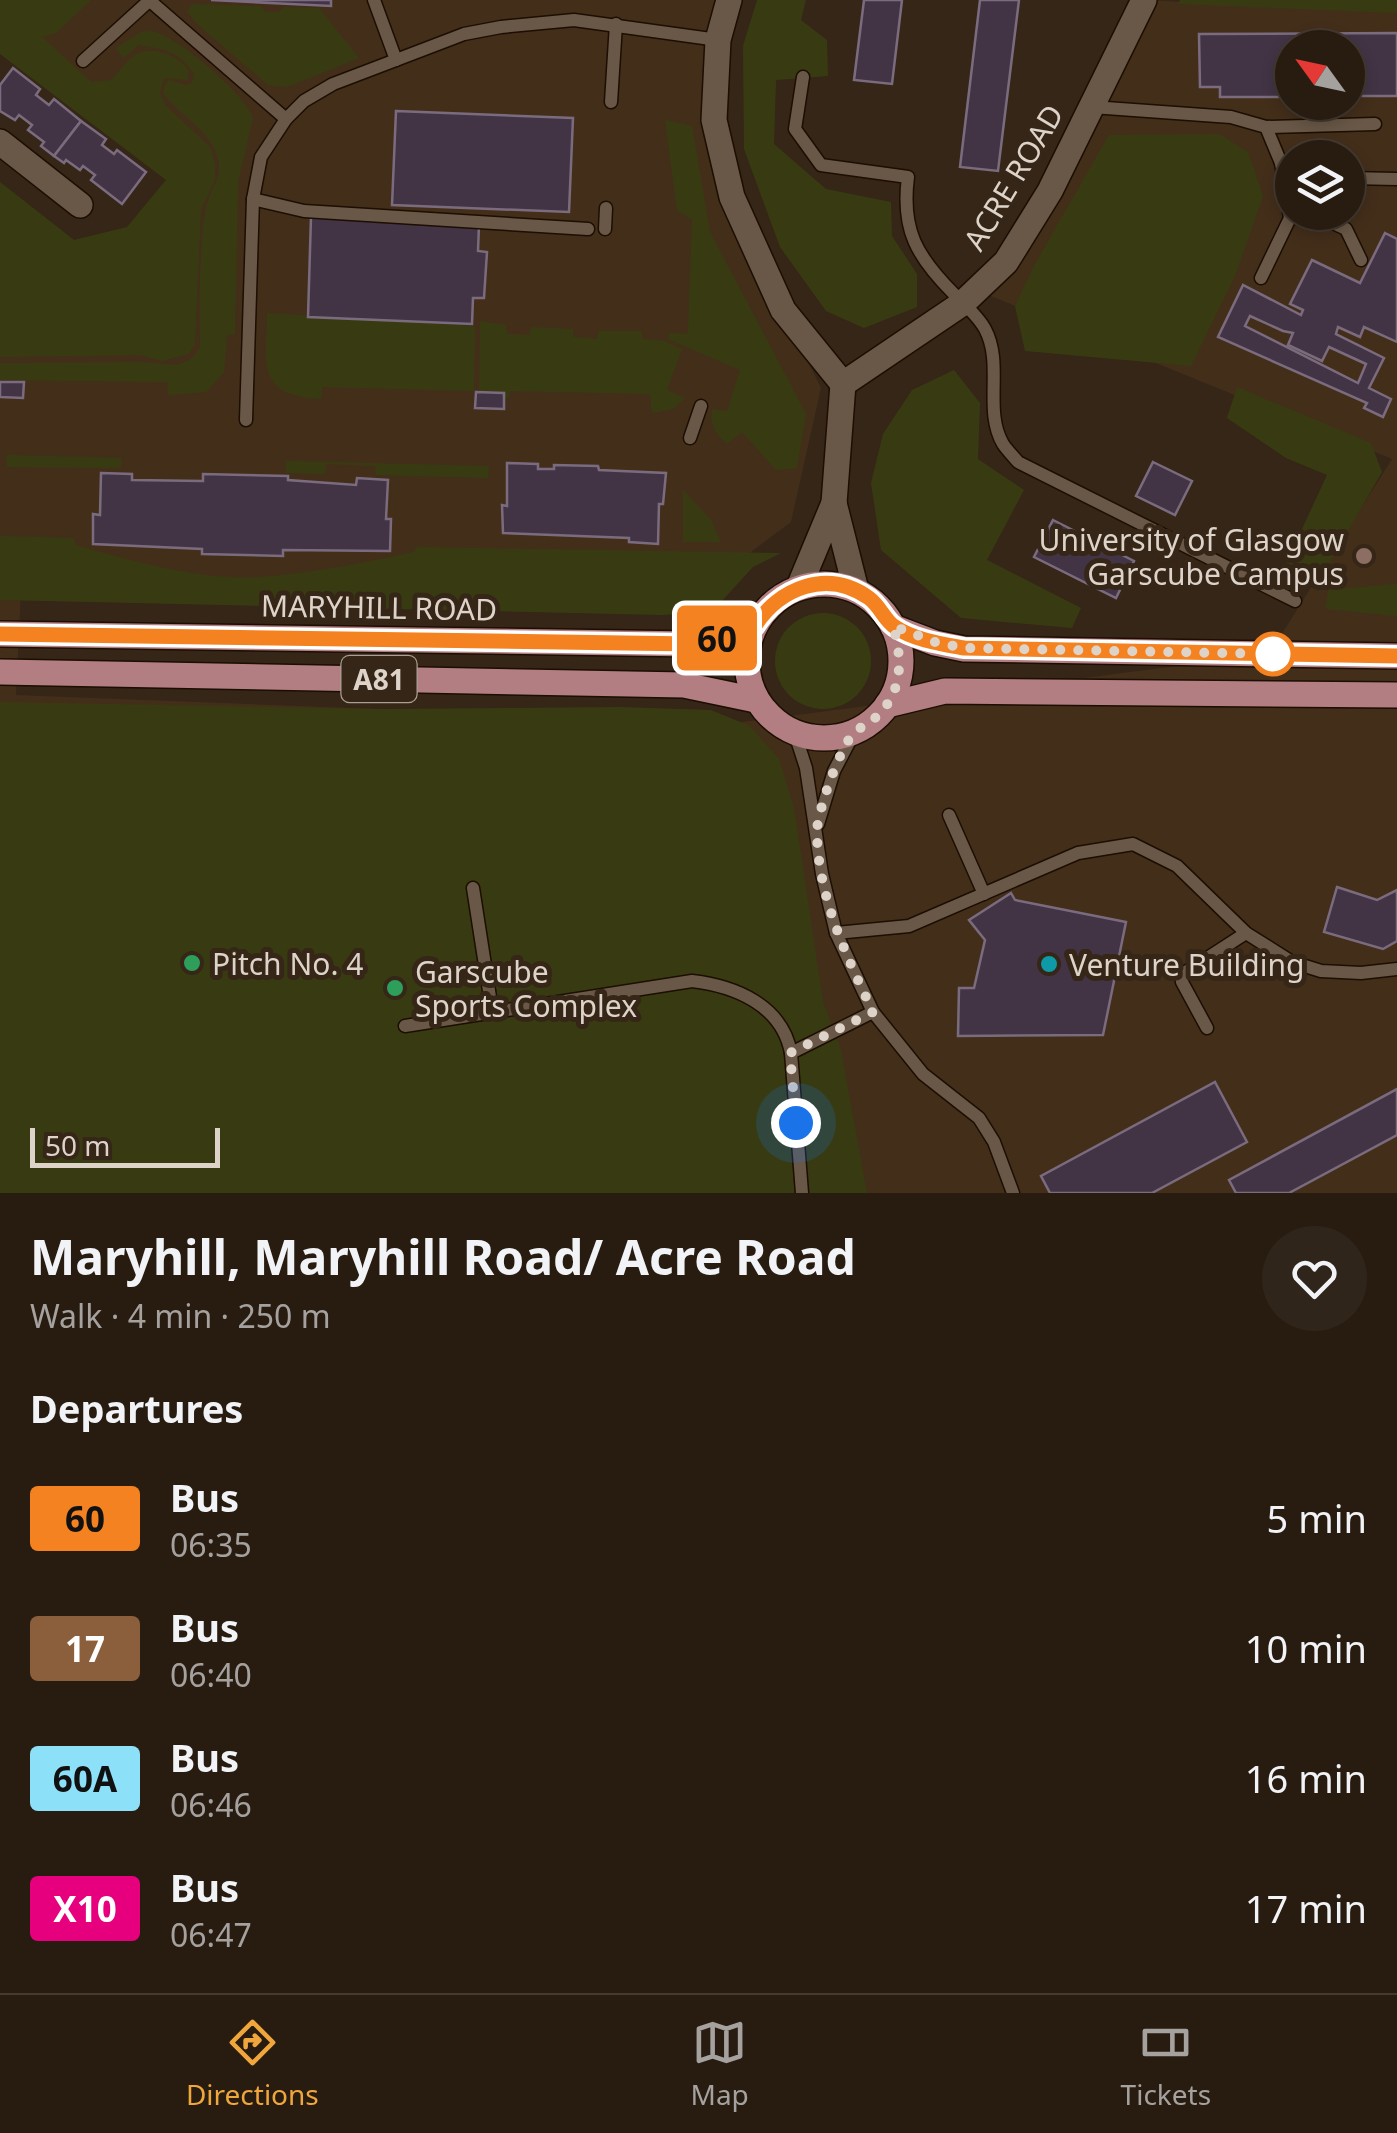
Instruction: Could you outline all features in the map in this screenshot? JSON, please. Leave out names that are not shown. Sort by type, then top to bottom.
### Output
[{"type":"main road","points":[[795,734],[834,738],[872,721],[888,706],[899,680],[901,653],[893,626],[871,600],[856,590],[838,584],[799,587]]},
{"type":"main road","name":"A81","points":[[754,627],[780,596],[799,587]]},
{"type":"main road","points":[[893,626],[964,648],[1397,656]]},
{"type":"main road","points":[[754,627],[747,664],[756,700]]},
{"type":"main road","name":"MARYHILL ROAD","points":[[0,634],[693,644],[754,627]]},
{"type":"main road","name":"A81","points":[[0,672],[684,685],[756,700],[780,726],[795,734]]},
{"type":"main road","points":[[888,706],[946,692],[1397,696]]},
{"type":"street","points":[[729,0],[718,40],[714,120],[732,197],[784,310],[843,384],[834,504],[799,587]]},
{"type":"street","name":"ACRE ROAD","points":[[843,384],[963,303],[1006,262],[1050,191],[1144,0]]},
{"type":"street","points":[[0,142],[80,204]]},
{"type":"street","points":[[834,504],[856,590]]},
{"type":"lane","points":[[83,61],[149,0],[286,119]]},
{"type":"lane","points":[[374,0],[396,60]]},
{"type":"lane","points":[[246,420],[252,199],[262,157],[286,119],[304,100],[333,84],[464,34],[501,26],[574,20],[718,40]]},
{"type":"lane","points":[[611,102],[616,24]]},
{"type":"lane","points":[[803,77],[796,129],[821,165],[908,176],[904,203],[910,236],[928,268],[985,328],[994,359],[994,405],[1001,442],[1018,462],[1295,600]]},
{"type":"lane","points":[[1092,107],[1231,117],[1266,128],[1375,124]]},
{"type":"lane","points":[[1266,128],[1275,144]]},
{"type":"lane","points":[[1365,178],[1397,179]]},
{"type":"lane","points":[[252,199],[304,211],[588,229]]},
{"type":"lane","points":[[605,229],[606,208]]},
{"type":"lane","points":[[1261,278],[1284,230]]},
{"type":"lane","points":[[1346,230],[1361,260]]},
{"type":"lane","points":[[690,438],[702,406]]},
{"type":"lane","points":[[817,826],[834,771],[854,732]]},
{"type":"lane","points":[[795,734],[836,933],[873,1012],[923,1074],[980,1118],[994,1142],[1013,1193]]},
{"type":"lane","points":[[948,815],[984,894]]},
{"type":"lane","points":[[836,933],[909,926],[1078,853],[1132,844],[1177,866],[1246,933],[1292,962],[1321,971],[1361,974],[1397,969]]},
{"type":"lane","points":[[472,888],[492,1010]]},
{"type":"lane","points":[[1206,1028],[1181,975],[1246,933]]},
{"type":"lane","points":[[405,1026],[692,982],[722,985],[743,993],[778,1022],[788,1036],[802,1193]]},
{"type":"lane","points":[[790,1053],[873,1012]]},
{"type":"shaded area","name":"University of Glasgow Garscube Campus","points":[[0,0],[731,0],[709,57],[734,212],[821,388],[791,522],[687,600],[22,569],[16,695],[734,723],[1269,654],[1392,459],[976,290],[1006,262],[1144,0],[1397,12],[1397,1193],[0,1193],[0,289],[178,294],[191,177]]},
{"type":"green space","points":[[0,0],[91,0],[56,33],[42,37],[91,82],[112,80],[132,57],[149,51],[172,56],[189,71],[188,80],[164,78],[160,93],[165,105],[210,147],[215,163],[215,180],[201,209],[195,344],[188,354],[162,361],[140,355],[0,357],[0,182],[74,240],[127,227],[166,180],[0,54]]},
{"type":"green space","points":[[757,0],[806,0],[801,20],[827,40],[828,76],[776,80],[774,144],[826,189],[891,202],[892,236],[917,274],[917,307],[864,328],[826,311],[780,247],[744,149],[743,46]]},
{"type":"green space","points":[[1180,0],[1397,0],[1397,13],[1178,4]]},
{"type":"green space","points":[[192,4],[260,6],[266,12],[278,12],[285,7],[319,8],[359,58],[287,87],[268,85],[196,23],[187,11]]},
{"type":"green space","points":[[152,31],[177,43],[208,67],[253,117],[238,182],[235,334],[227,335],[224,372],[206,392],[168,395],[167,382],[0,380],[0,363],[177,365],[193,358],[200,347],[202,240],[218,159],[204,134],[163,93],[169,80],[192,83],[194,74],[188,66],[170,52],[156,48],[139,45],[123,58],[116,48],[141,32]]},
{"type":"green space","points":[[665,120],[692,126],[710,232],[806,414],[797,468],[776,470],[742,432],[727,444],[716,433],[712,409],[727,411],[740,370],[668,339],[669,333],[688,334],[692,220],[677,210]]},
{"type":"green space","points":[[1219,134],[1248,152],[1263,196],[1235,276],[1191,366],[1025,351],[1015,306],[1109,135]]},
{"type":"green space","points":[[267,313],[475,326],[474,391],[322,387],[321,399],[285,391],[269,374]]},
{"type":"green space","points":[[480,321],[506,325],[507,334],[530,335],[531,327],[573,329],[573,337],[597,339],[598,331],[642,331],[642,339],[664,341],[682,349],[667,390],[685,398],[673,409],[652,413],[650,394],[510,391],[509,398],[505,398],[505,392],[479,391]]},
{"type":"green space","points":[[954,370],[980,403],[978,459],[1024,490],[987,560],[1081,608],[1072,628],[961,618],[881,550],[871,483],[883,434],[912,390]]},
{"type":"green space","points":[[1237,387],[1371,443],[1382,472],[1318,583],[1293,585],[1284,568],[1327,475],[1286,458],[1227,418]]},
{"type":"green space","points":[[6,455],[121,458],[121,468],[7,467]]},
{"type":"green space","points":[[286,461],[489,466],[488,478],[376,475],[375,466],[326,464],[325,474],[286,473]]},
{"type":"green space","points":[[683,490],[711,520],[721,542],[683,542]]},
{"type":"green space","points":[[0,536],[74,538],[75,545],[143,563],[237,577],[337,567],[414,552],[417,547],[781,553],[753,567],[720,603],[691,613],[661,615],[0,600]]},
{"type":"green space","points":[[1397,584],[1397,616],[1326,609],[1328,590]]},
{"type":"green space","points":[[823,613],[841,617],[857,627],[867,643],[871,661],[867,679],[857,695],[841,705],[823,709],[805,705],[789,695],[779,679],[775,661],[779,643],[789,627],[805,617]]},
{"type":"green space","name":"Garscube Sports Complex","points":[[0,702],[384,709],[620,707],[711,710],[750,726],[779,759],[794,808],[823,1002],[841,1050],[867,1193],[0,1193]]},
{"type":"building","points":[[211,0],[331,0],[331,6]]},
{"type":"building","points":[[864,0],[902,0],[892,84],[854,80]]},
{"type":"building","points":[[980,0],[1019,0],[998,171],[960,167]]},
{"type":"building","points":[[1365,33],[1397,33],[1397,96],[1365,96]]},
{"type":"building","points":[[1199,34],[1275,34],[1275,97],[1220,97],[1220,87],[1200,87]]},
{"type":"building","points":[[13,68],[40,89],[36,95],[49,105],[54,99],[81,121],[54,156],[28,130],[32,125],[19,115],[15,120],[0,111],[0,85]]},
{"type":"building","points":[[396,111],[573,118],[569,212],[392,205]]},
{"type":"building","points":[[81,121],[106,139],[102,145],[114,154],[117,150],[146,172],[122,204],[91,180],[95,175],[83,166],[80,170],[54,156]]},
{"type":"building","points":[[311,217],[479,225],[478,251],[487,252],[484,298],[473,298],[472,324],[308,317]]},
{"type":"building","points":[[1385,233],[1397,239],[1397,342],[1364,327],[1360,337],[1338,327],[1336,334],[1384,358],[1369,388],[1391,399],[1383,417],[1364,408],[1367,403],[1218,337],[1243,285],[1301,315],[1303,310],[1290,304],[1312,260],[1360,283]],"holes":[[[1250,316],[1293,333],[1288,345],[1322,361],[1329,347],[1366,364],[1358,383],[1245,326]]]},
{"type":"building","points":[[0,382],[24,382],[23,398],[0,397]]},
{"type":"building","points":[[476,392],[504,393],[504,409],[475,408]]},
{"type":"building","points":[[1153,462],[1192,481],[1175,515],[1136,496]]},
{"type":"building","points":[[507,463],[538,464],[538,469],[554,469],[554,465],[598,466],[599,470],[666,473],[663,504],[659,504],[658,544],[629,542],[629,538],[503,533]]},
{"type":"building","points":[[101,473],[132,474],[132,480],[203,481],[203,474],[288,476],[288,480],[356,485],[357,478],[388,480],[386,519],[391,519],[390,551],[283,550],[283,556],[202,554],[202,549],[93,544],[93,514],[100,515]]},
{"type":"building","points":[[1053,520],[1134,561],[1116,598],[1034,557]]},
{"type":"building","points":[[1337,887],[1377,900],[1397,890],[1397,941],[1383,949],[1324,932]]},
{"type":"building","name":"Venture Building","points":[[1011,893],[1015,900],[1126,922],[1103,1035],[958,1036],[959,988],[974,988],[985,940],[969,920]]},
{"type":"building","points":[[1215,1082],[1247,1142],[1152,1193],[1050,1193],[1041,1176]]},
{"type":"building","points":[[1397,1089],[1397,1135],[1289,1193],[1236,1193],[1229,1180]]},
{"type":"bus line","name":"60","points":[[0,634],[693,644],[754,627],[780,596],[799,587],[838,584],[871,600],[893,626],[964,648],[1397,656]]},
{"type":"place","name":"University of Glasgow Garscube Campus","points":[[1364,556]]},
{"type":"place","name":"Pitch No. 4","points":[[192,963]]},
{"type":"place","name":"Venture Building","points":[[1049,964]]},
{"type":"place","name":"Garscube Sports Complex","points":[[395,988]]},
{"type":"route","points":[[796,1123],[790,1053],[873,1012],[836,933],[822,874],[817,826],[834,771],[854,732],[888,706],[899,680],[901,653],[893,626],[964,648],[1273,654]]}]
